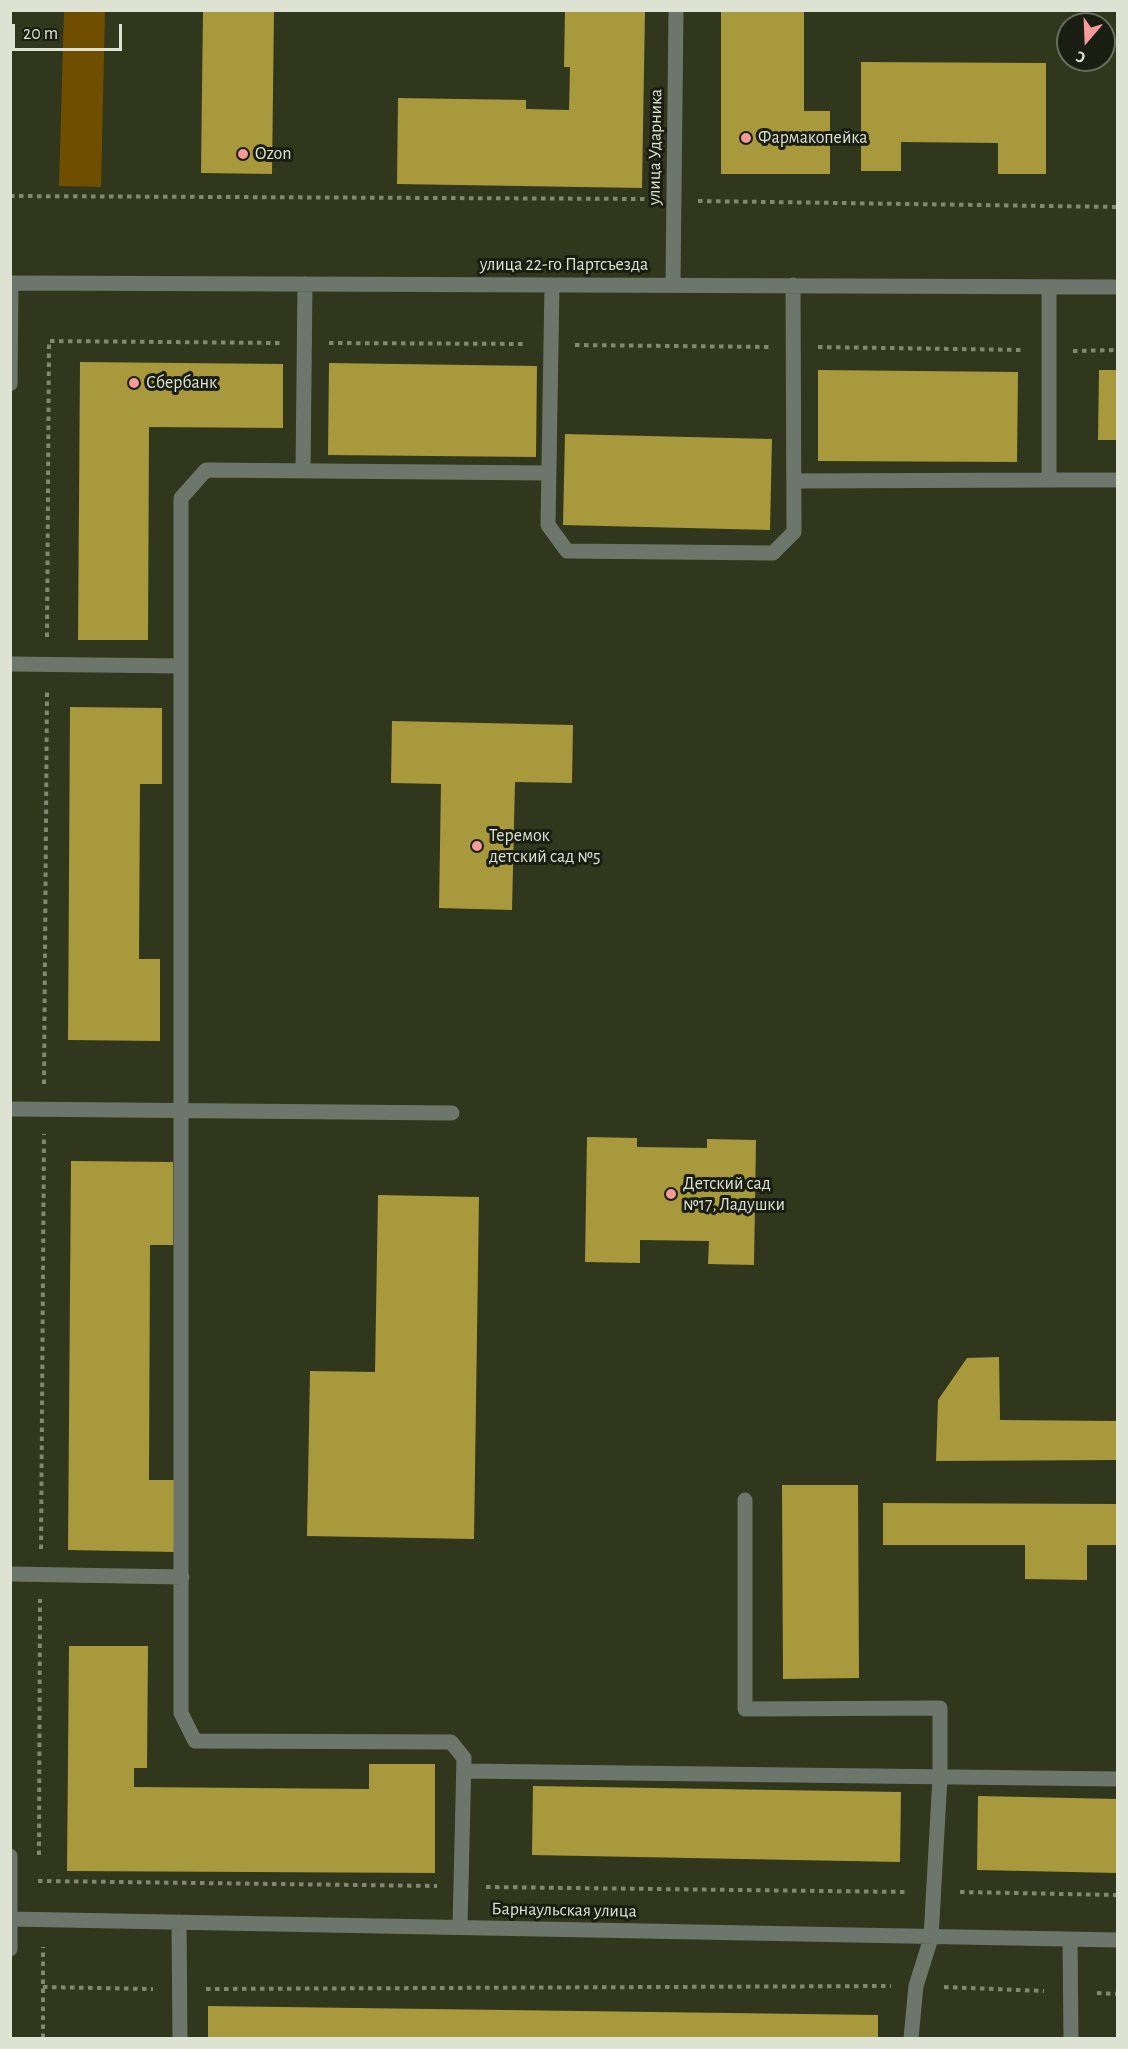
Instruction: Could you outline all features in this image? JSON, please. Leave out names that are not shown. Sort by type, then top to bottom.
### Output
[{"type":"street","name":"улица Ударника","points":[[673,284],[676,10]]},
{"type":"street","name":"улица 22-го Партсъезда","points":[[11,283],[1118,287]]},
{"type":"street","points":[[10,384],[11,283]]},
{"type":"street","points":[[303,471],[305,284]]},
{"type":"street","points":[[552,285],[548,525],[567,550],[773,553],[794,532],[793,285]]},
{"type":"street","points":[[1049,288],[1049,480]]},
{"type":"street","points":[[460,1927],[464,1758],[451,1742],[195,1741],[181,1713],[181,498],[206,470],[549,473]]},
{"type":"street","points":[[794,481],[1118,480]]},
{"type":"street","points":[[10,664],[181,666]]},
{"type":"street","points":[[10,1109],[452,1113]]},
{"type":"street","points":[[745,1500],[745,1709],[940,1708],[940,1777],[931,1938],[916,1986],[911,2038]]},
{"type":"street","points":[[10,1574],[182,1577]]},
{"type":"street","points":[[464,1772],[1118,1779]]},
{"type":"street","points":[[10,1856],[10,1949]]},
{"type":"street","name":"Барнаульская улица","points":[[11,1918],[1118,1940]]},
{"type":"street","points":[[179,1922],[180,2038]]},
{"type":"street","points":[[1071,1940],[1071,2038]]},
{"type":"path","points":[[650,187],[650,199]]},
{"type":"path","points":[[10,196],[650,199],[1118,207]]},
{"type":"path","points":[[39,1858],[49,341],[1118,350]]},
{"type":"path","points":[[39,1869],[42,1919],[43,2038]]},
{"type":"path","points":[[38,1881],[1118,1895]]},
{"type":"path","points":[[43,1988],[916,1986],[1118,1994]]},
{"type":"shaded area","points":[[64,11],[105,11],[101,187],[59,186]]},
{"type":"building","points":[[203,10],[274,10],[272,174],[201,173]]},
{"type":"building","points":[[565,10],[645,10],[642,188],[397,184],[398,98],[526,100],[526,109],[569,110],[570,67],[564,67]]},
{"type":"building","points":[[721,10],[804,10],[804,111],[830,111],[830,174],[721,174]]},
{"type":"building","points":[[861,62],[1046,63],[1046,174],[998,174],[998,143],[901,142],[901,171],[861,171]]},
{"type":"building","points":[[80,362],[283,364],[283,428],[149,427],[148,640],[78,640]]},
{"type":"building","points":[[329,363],[537,366],[536,457],[328,455]]},
{"type":"building","points":[[818,370],[1018,372],[1017,462],[818,461]]},
{"type":"building","points":[[1099,370],[1118,370],[1118,440],[1098,440]]},
{"type":"building","points":[[565,434],[772,439],[770,530],[563,525]]},
{"type":"building","points":[[70,707],[162,708],[162,784],[140,784],[139,959],[160,959],[160,1041],[68,1040]]},
{"type":"building","name":"Теремок детский сад №5","points":[[392,721],[573,725],[572,783],[515,782],[512,910],[439,908],[441,784],[391,783]]},
{"type":"building","name":"Детский сад №17, Ладушки","points":[[587,1137],[637,1138],[637,1147],[707,1148],[707,1139],[756,1140],[754,1265],[708,1264],[709,1241],[640,1240],[640,1263],[585,1262]]},
{"type":"building","points":[[71,1161],[173,1162],[173,1245],[150,1245],[149,1480],[174,1480],[174,1552],[68,1550]]},
{"type":"building","points":[[378,1195],[479,1197],[474,1539],[307,1536],[310,1371],[375,1372]]},
{"type":"building","points":[[999,1357],[1000,1420],[1116,1421],[1116,1460],[936,1461],[938,1400],[967,1358]]},
{"type":"building","points":[[782,1485],[858,1485],[859,1678],[783,1679]]},
{"type":"building","points":[[883,1503],[1118,1504],[1118,1545],[1087,1545],[1087,1580],[1025,1579],[1025,1545],[883,1545]]},
{"type":"building","points":[[69,1646],[148,1646],[147,1768],[134,1768],[134,1787],[369,1789],[369,1764],[435,1764],[435,1873],[67,1871]]},
{"type":"building","points":[[533,1786],[901,1792],[900,1862],[532,1855]]},
{"type":"building","points":[[978,1796],[1118,1799],[1118,1873],[977,1870]]},
{"type":"building","points":[[208,2006],[878,2015],[878,2038],[208,2038]]},
{"type":"place","name":"Фармакопейка","points":[[746,138]]},
{"type":"place","name":"Ozon","points":[[243,154]]},
{"type":"place","name":"Сбербанк","points":[[134,383]]},
{"type":"place","name":"Теремок детский сад №5","points":[[477,846]]},
{"type":"place","name":"Детский сад №17, Ладушки","points":[[671,1194]]}]
